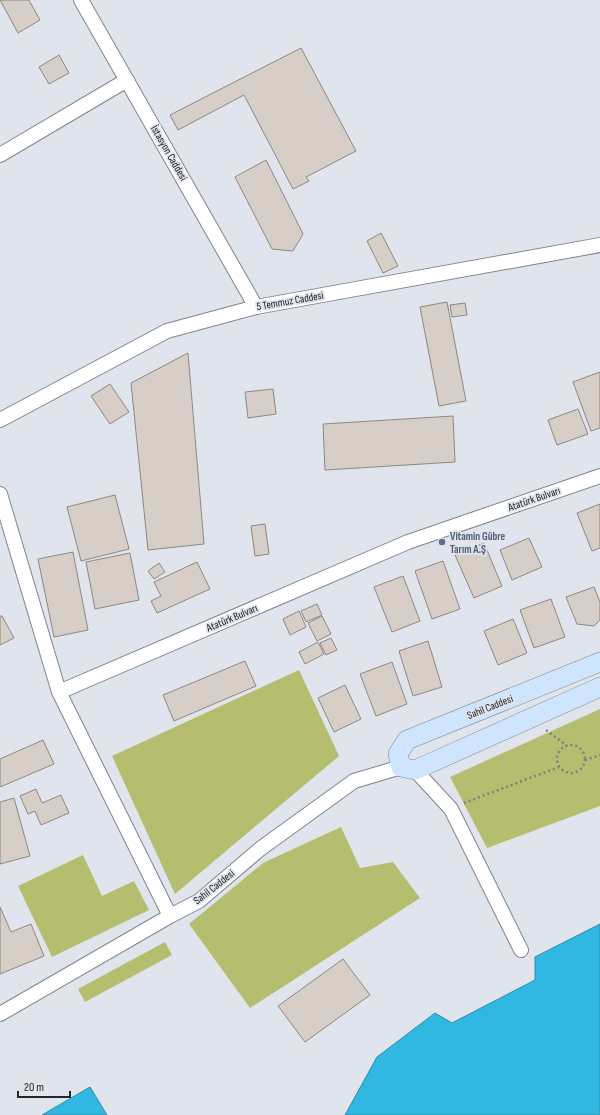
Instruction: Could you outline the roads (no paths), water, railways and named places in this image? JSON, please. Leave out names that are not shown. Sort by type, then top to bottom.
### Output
[{"type":"street","name":"İstasyon Caddesi","points":[[81,0],[128,80],[256,307]]},
{"type":"street","points":[[0,155],[128,80]]},
{"type":"street","name":"5 Temmuz Caddesi","points":[[0,420],[167,330],[256,307],[600,245]]},
{"type":"street","name":"Atatürk Bulvarı","points":[[59,692],[408,542],[600,476]]},
{"type":"street","points":[[0,494],[59,692],[170,916]]},
{"type":"street","name":"Sahil Caddesi","points":[[408,768],[398,754],[407,740],[600,662]]},
{"type":"street","name":"Sahil Caddesi","points":[[0,1014],[170,916],[200,901],[260,849],[354,781],[408,768],[531,718],[600,687]]},
{"type":"street","points":[[408,768],[451,809],[521,950]]},
{"type":"water","points":[[600,924],[600,1115],[345,1115],[377,1057],[435,1013],[452,1023],[535,980],[535,957]]},
{"type":"water","points":[[90,1087],[107,1115],[42,1115]]},
{"type":"place","name":"Vitamin Gübre Tarım A.Ş","points":[[442,542]]}]
